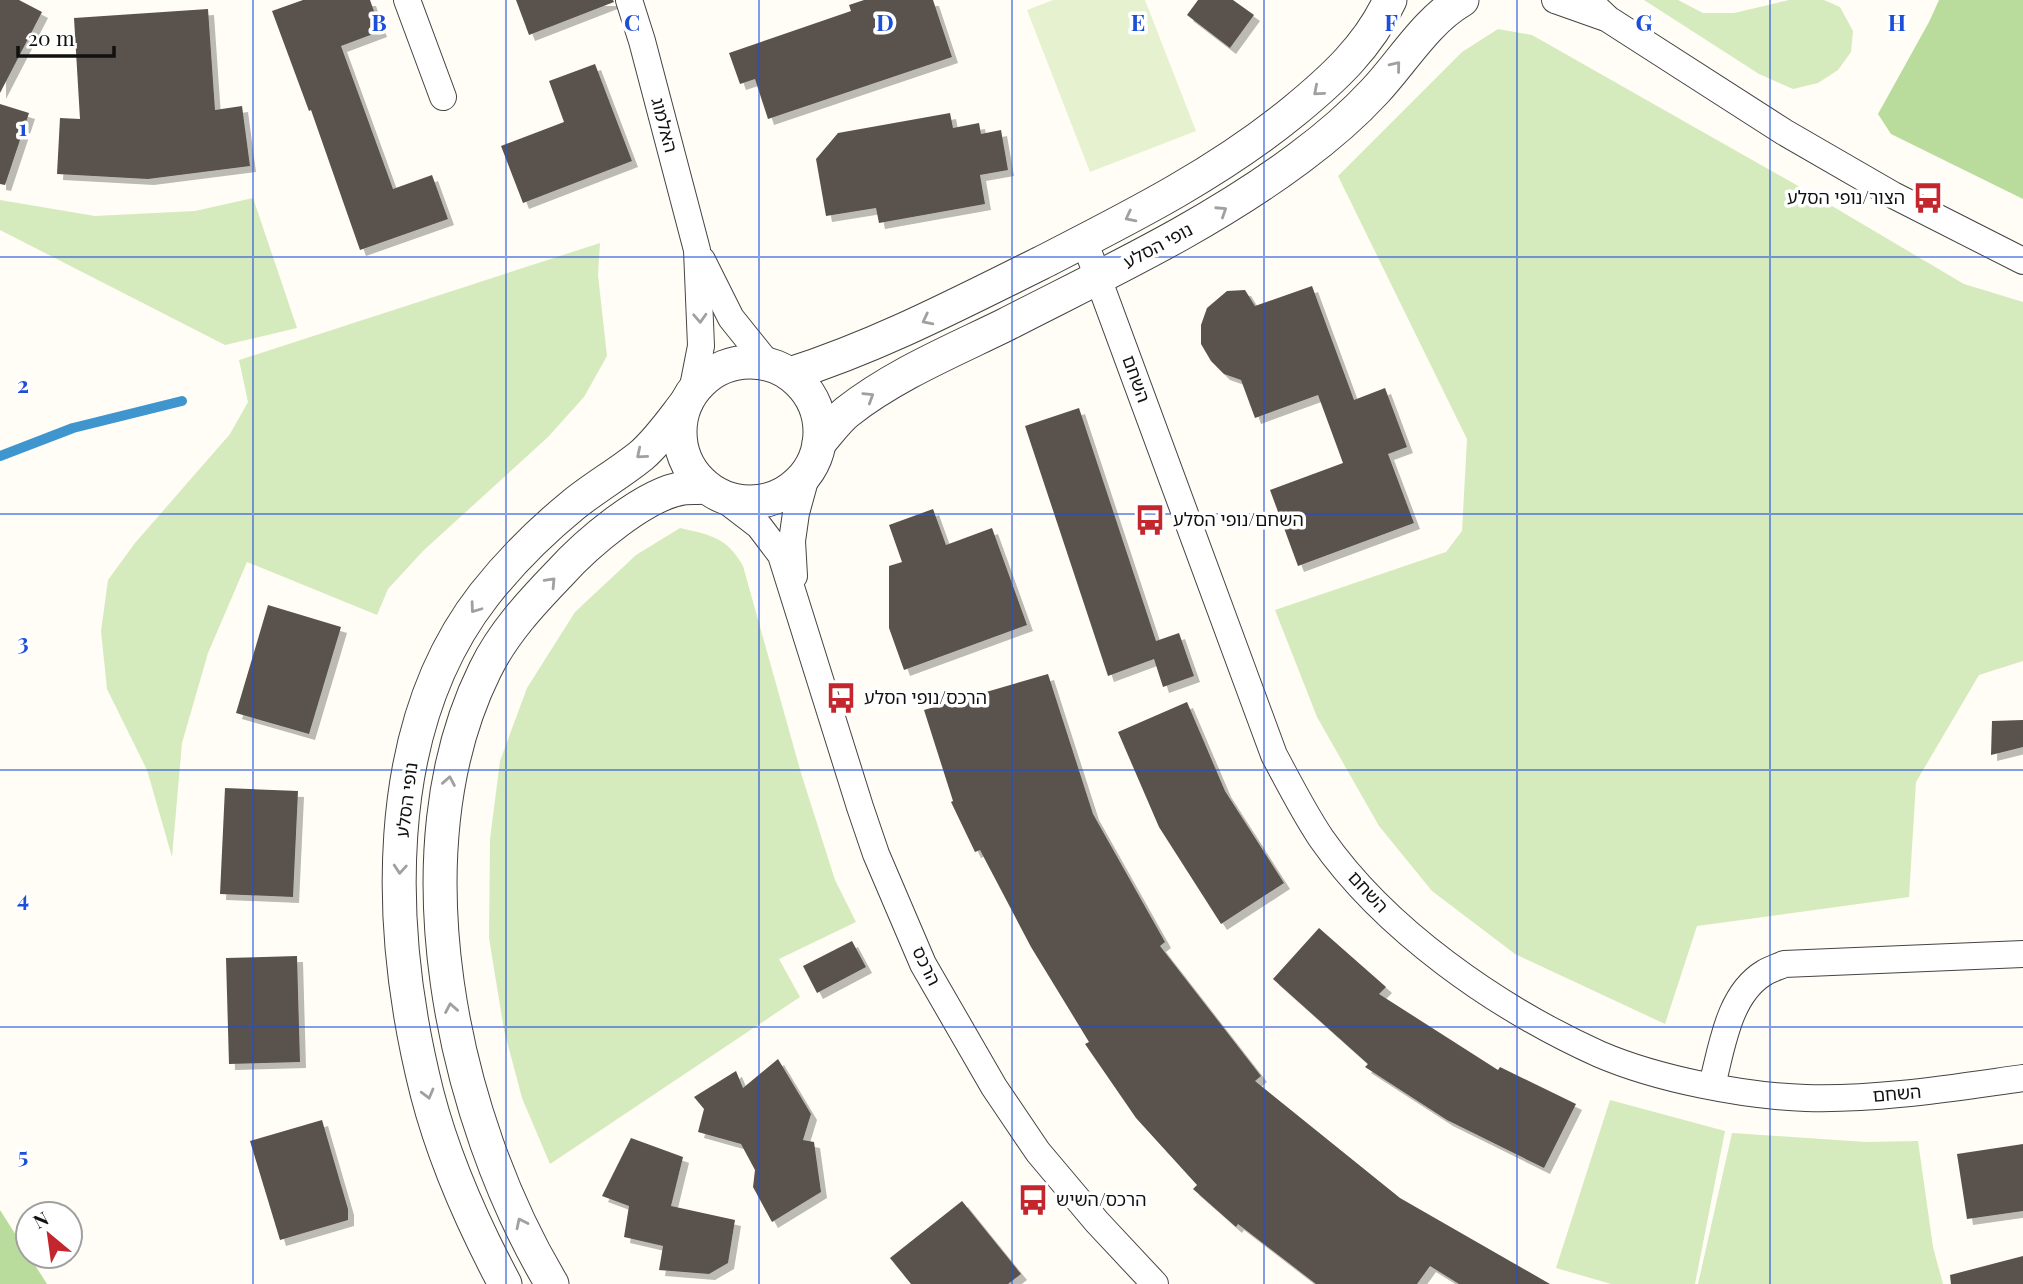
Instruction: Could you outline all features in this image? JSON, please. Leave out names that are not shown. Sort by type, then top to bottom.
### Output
[{"type":"street","points":[[407,0],[443,97]]},
{"type":"street","name":"האלמוג","points":[[629,0],[696,250],[701,346],[689,397]]},
{"type":"street","points":[[713,492],[692,474],[679,439],[680,421],[689,397],[707,376],[726,366],[747,362],[779,369],[832,360],[909,329],[1194,182],[1277,125],[1344,67],[1379,23],[1390,0]]},
{"type":"street","name":"נופי הסלע","points":[[813,458],[845,414],[886,387],[1214,216],[1301,156],[1374,92],[1434,23],[1462,0]]},
{"type":"street","points":[[1555,0],[1608,19]]},
{"type":"street","points":[[1588,0],[1608,19],[1795,138],[1893,195],[2023,261]]},
{"type":"street","name":"השחם","points":[[1084,240],[1274,755],[1294,794],[1322,838],[1381,908],[1421,944],[1460,974],[1549,1028],[1600,1054],[1636,1067],[1712,1085],[1803,1098],[1858,1098],[1917,1093],[2023,1078]]},
{"type":"street","name":"האלמוג","points":[[696,250],[731,318],[779,369]]},
{"type":"street","points":[[552,1284],[511,1204],[495,1164],[471,1095],[449,995],[440,890],[448,787],[463,726],[485,670],[500,644],[542,591],[571,560],[639,507],[683,488],[713,492],[748,502],[777,497],[793,487],[813,458],[820,423],[804,388],[779,369]]},
{"type":"street","name":"נופי הסלע","points":[[505,1284],[474,1221],[441,1140],[428,1095],[408,1000],[398,890],[407,782],[413,749],[423,713],[448,652],[485,595],[542,531],[575,503],[641,455],[661,436],[689,397]]},
{"type":"street","name":"הרכס","points":[[794,595],[792,541],[796,513],[813,458]]},
{"type":"street","name":"הרכס","points":[[713,492],[759,526],[781,555],[876,854],[923,964],[994,1087],[1038,1152],[1097,1222],[1155,1284]]},
{"type":"street","points":[[1712,1085],[1733,1009],[1747,988],[1763,973],[1784,964],[2023,954]]},
{"type":"green space","points":[[1053,0],[1145,0],[1196,131],[1090,172],[1027,10]]},
{"type":"green space","points":[[1644,0],[1678,0],[1703,13],[1734,13],[1789,0],[1824,0],[1840,7],[1853,31],[1851,52],[1838,70],[1818,83],[1793,89],[1759,74]]},
{"type":"green space","points":[[1939,0],[2023,0],[2023,199],[1891,134],[1878,114]]},
{"type":"green space","points":[[1498,29],[1532,35],[1793,183],[1964,284],[2023,302],[2023,661],[1979,675],[1916,782],[1909,897],[1697,926],[1665,1024],[1515,954],[1432,891],[1379,826],[1317,717],[1275,610],[1446,552],[1462,531],[1467,439],[1338,176],[1462,52]]},
{"type":"green space","points":[[253,198],[297,328],[225,345],[0,230],[0,200],[95,216],[195,211]]},
{"type":"green space","points":[[600,243],[598,275],[607,356],[584,397],[548,437],[423,551],[388,589],[377,615],[247,562],[208,653],[182,743],[172,857],[147,770],[107,689],[101,631],[108,580],[135,543],[230,434],[248,402],[239,360]]},
{"type":"green space","points":[[680,528],[709,535],[724,543],[743,566],[801,773],[835,880],[856,922],[779,959],[800,997],[550,1164],[522,1098],[504,1030],[489,938],[490,839],[500,761],[527,688],[575,612],[636,555]]},
{"type":"green space","points":[[1610,1100],[1725,1131],[1695,1284],[1611,1284],[1556,1268]]},
{"type":"green space","points":[[1732,1133],[1866,1142],[1918,1141],[1933,1247],[1943,1284],[1698,1284]]},
{"type":"green space","points":[[0,1210],[14,1232],[14,1270],[38,1270],[47,1284],[0,1284]]},
{"type":"building","points":[[0,0],[19,0],[42,12],[0,93]]},
{"type":"building","points":[[303,0],[370,0],[381,31],[341,46],[393,189],[432,175],[448,219],[360,250],[311,110],[309,111],[272,11]]},
{"type":"building","points":[[516,0],[613,0],[614,2],[529,35]]},
{"type":"building","points":[[864,0],[933,0],[952,57],[768,119],[755,79],[740,84],[729,53],[851,11],[849,5]]},
{"type":"building","points":[[1198,0],[1233,0],[1254,15],[1230,48],[1187,15]]},
{"type":"building","points":[[208,9],[215,110],[242,106],[250,166],[148,179],[57,174],[60,118],[80,119],[74,18]]},
{"type":"building","points":[[595,64],[632,161],[523,203],[501,146],[564,122],[549,81]]},
{"type":"building","points":[[0,104],[29,113],[5,185],[0,184]]},
{"type":"building","points":[[950,113],[953,128],[979,123],[981,134],[1001,130],[1008,170],[980,175],[985,204],[879,223],[876,208],[826,216],[816,159],[838,133]]},
{"type":"building","points":[[1312,286],[1354,400],[1385,388],[1407,447],[1388,454],[1414,523],[1298,566],[1270,490],[1343,463],[1318,395],[1255,418],[1241,380],[1224,374],[1211,361],[1201,344],[1201,325],[1207,308],[1227,291],[1245,290],[1255,306]]},
{"type":"building","points":[[1079,408],[1156,641],[1179,633],[1194,676],[1163,687],[1154,659],[1108,676],[1025,426]]},
{"type":"building","points":[[933,509],[946,545],[992,528],[1027,625],[904,670],[889,628],[889,566],[902,562],[889,525]]},
{"type":"building","points":[[268,605],[341,627],[309,734],[236,713]]},
{"type":"building","points":[[1048,674],[1093,814],[1165,942],[1160,946],[1261,1076],[1255,1081],[1400,1198],[1550,1284],[1459,1284],[1430,1266],[1417,1284],[1316,1284],[1238,1224],[1236,1227],[1193,1189],[1197,1185],[1136,1118],[1085,1044],[1089,1042],[1031,947],[980,850],[975,852],[951,802],[953,801],[924,710]]},
{"type":"building","points":[[1187,702],[1225,791],[1284,883],[1221,924],[1159,827],[1118,732]]},
{"type":"building","points":[[2023,720],[2023,747],[1991,755],[1992,721]]},
{"type":"building","points":[[225,788],[298,791],[293,897],[220,894]]},
{"type":"building","points":[[1319,928],[1386,987],[1379,994],[1498,1070],[1500,1067],[1576,1104],[1544,1168],[1447,1120],[1365,1067],[1368,1064],[1273,979]]},
{"type":"building","points":[[852,941],[866,967],[817,993],[803,966]]},
{"type":"building","points":[[297,956],[300,1062],[229,1064],[226,958]]},
{"type":"building","points":[[778,1059],[811,1114],[803,1140],[814,1142],[821,1192],[772,1222],[753,1187],[755,1170],[741,1144],[698,1132],[704,1109],[694,1097],[736,1071],[743,1088]]},
{"type":"building","points":[[322,1120],[348,1209],[348,1220],[280,1240],[250,1141]]},
{"type":"building","points":[[631,1138],[683,1157],[671,1206],[735,1220],[728,1263],[709,1274],[659,1270],[663,1246],[624,1237],[629,1206],[602,1196]]},
{"type":"building","points":[[2023,1144],[2023,1211],[1967,1219],[1957,1154]]},
{"type":"building","points":[[962,1201],[1021,1274],[1008,1284],[911,1284],[890,1258]]},
{"type":"building","points":[[2023,1256],[2023,1284],[1951,1284],[1950,1275]]},
{"type":"waterway","points":[[0,456],[73,428],[182,401]]},
{"type":"place","name":"הצור/נופי הסלע","points":[[1928,198]]},
{"type":"place","name":"השחם/נופי הסלע","points":[[1150,520]]},
{"type":"place","name":"הרכס/נופי הסלע","points":[[841,698]]},
{"type":"place","name":"הרכס/השיש","points":[[1033,1200]]}]
